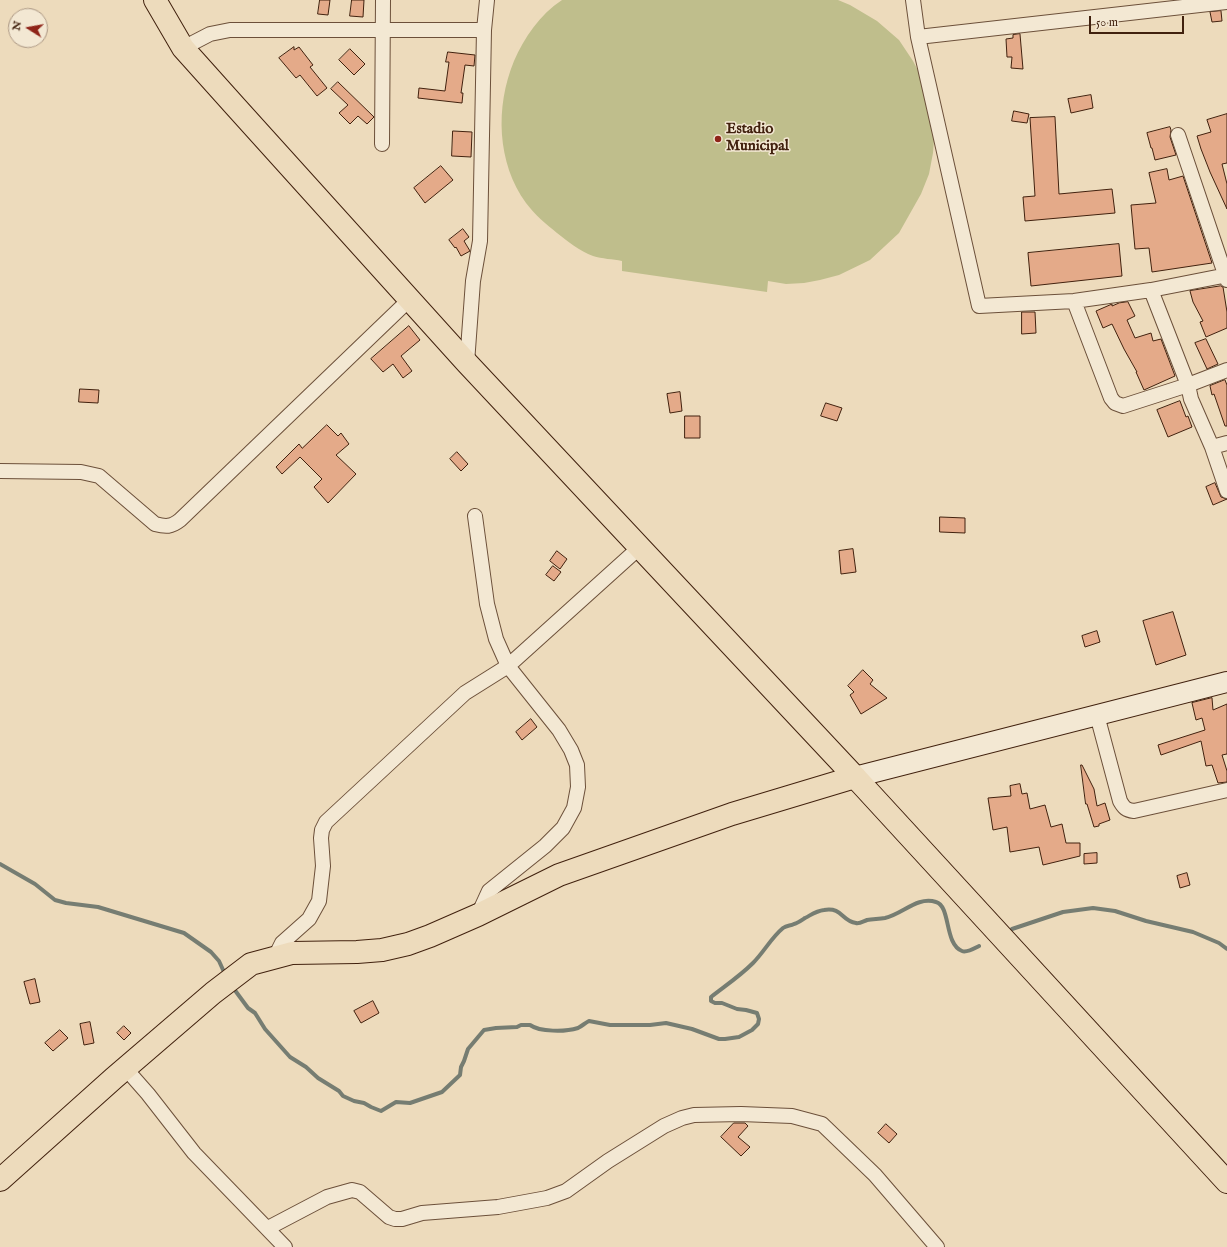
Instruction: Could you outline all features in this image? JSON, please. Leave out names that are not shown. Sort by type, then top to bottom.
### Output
[{"type":"main road","points":[[155,0],[183,48],[467,362],[855,777],[1227,1182]]},
{"type":"main road","points":[[0,1180],[58,1127],[213,993],[251,964],[292,953],[350,953],[382,950],[408,944],[478,915],[559,875],[732,814],[855,777],[1227,682]]},
{"type":"street","points":[[382,144],[383,0]]},
{"type":"street","points":[[467,362],[473,281],[480,242],[484,30],[487,0]]},
{"type":"street","points":[[913,0],[918,36],[978,306],[1074,301],[1226,277],[1178,135]]},
{"type":"street","points":[[918,36],[1227,2]]},
{"type":"street","points":[[183,48],[210,34],[230,30],[484,30]]},
{"type":"street","points":[[1151,290],[1188,385],[1191,399],[1212,447],[1227,491]]},
{"type":"street","points":[[0,471],[81,472],[99,476],[155,524],[164,527],[172,526],[410,299]]},
{"type":"street","points":[[1074,301],[1111,398],[1115,403],[1124,406],[1188,385],[1227,370]]},
{"type":"street","points":[[1212,447],[1227,443]]},
{"type":"street","points":[[475,516],[487,604],[496,640],[508,666],[555,725],[571,750],[577,765],[578,787],[574,808],[563,828],[545,846],[490,891],[478,915]]},
{"type":"street","points":[[275,957],[282,943],[309,919],[319,901],[323,866],[321,838],[322,830],[326,822],[465,693],[508,666],[640,547]]},
{"type":"street","points":[[1097,715],[1120,801],[1127,810],[1134,810],[1227,790]]},
{"type":"street","points":[[126,1069],[148,1094],[194,1153],[285,1247]]},
{"type":"street","points":[[268,1228],[327,1197],[352,1190],[360,1192],[389,1217],[396,1220],[422,1213],[498,1207],[547,1198],[566,1191],[620,1153],[664,1126],[682,1118],[694,1115],[749,1114],[792,1116],[822,1124],[875,1175],[937,1247]]},
{"type":"shaded area","name":"Estadio Municipal","points":[[562,0],[838,0],[850,5],[877,21],[899,40],[913,61],[924,82],[935,126],[933,153],[929,174],[921,194],[899,233],[870,260],[839,275],[804,283],[786,284],[768,281],[767,292],[622,271],[622,261],[593,256],[574,246],[545,223],[526,203],[516,187],[509,170],[504,153],[502,134],[504,97],[514,61],[528,35],[540,19]]},
{"type":"building","points":[[320,0],[330,0],[328,15],[318,14]]},
{"type":"building","points":[[352,0],[364,0],[363,17],[350,16]]},
{"type":"building","points":[[1221,11],[1222,21],[1212,22],[1210,12]]},
{"type":"building","points":[[1020,34],[1023,69],[1011,68],[1012,57],[1007,57],[1006,39],[1013,38],[1013,35]]},
{"type":"building","points":[[294,47],[294,50],[299,47],[313,65],[310,67],[327,88],[317,96],[300,75],[296,78],[279,58]]},
{"type":"building","points":[[350,49],[365,64],[354,75],[339,60]]},
{"type":"building","points":[[448,52],[475,55],[474,66],[465,65],[461,93],[463,93],[462,103],[418,98],[419,88],[445,91],[449,62],[446,62]]},
{"type":"building","points":[[338,82],[374,117],[367,124],[358,116],[350,124],[339,113],[348,105],[331,89]]},
{"type":"building","points":[[1091,95],[1093,108],[1071,113],[1068,99]]},
{"type":"building","points":[[1014,111],[1029,114],[1027,123],[1012,121]]},
{"type":"building","points":[[1227,114],[1227,163],[1222,164],[1227,184],[1227,209],[1210,172],[1197,136],[1211,132],[1207,120]]},
{"type":"building","points":[[1055,117],[1059,194],[1112,189],[1115,213],[1025,221],[1023,197],[1035,196],[1030,118]]},
{"type":"building","points":[[1170,127],[1170,137],[1176,155],[1155,160],[1147,133]]},
{"type":"building","points":[[453,131],[472,132],[471,157],[452,156]]},
{"type":"building","points":[[441,166],[453,180],[425,203],[414,188]]},
{"type":"building","points":[[1167,169],[1169,180],[1183,176],[1212,263],[1152,272],[1149,248],[1135,249],[1131,205],[1156,203],[1149,173]]},
{"type":"building","points":[[463,229],[469,237],[464,241],[470,251],[461,256],[456,247],[455,248],[449,240]]},
{"type":"building","points":[[1119,244],[1122,276],[1031,286],[1028,253]]},
{"type":"building","points":[[1221,286],[1223,287],[1227,312],[1227,328],[1206,337],[1200,322],[1203,321],[1193,302],[1190,291]]},
{"type":"building","points":[[1128,302],[1135,316],[1127,320],[1135,338],[1151,333],[1153,341],[1161,339],[1175,376],[1144,390],[1137,372],[1112,324],[1103,328],[1096,311],[1112,304],[1112,306],[1119,303]]},
{"type":"building","points":[[1022,312],[1035,312],[1036,333],[1022,334]]},
{"type":"building","points":[[409,326],[420,340],[401,356],[412,371],[403,378],[393,364],[383,372],[371,359]]},
{"type":"building","points":[[1206,339],[1218,364],[1207,369],[1195,343]]},
{"type":"building","points":[[1225,380],[1227,385],[1227,426],[1225,426],[1214,394],[1212,395],[1210,386]]},
{"type":"building","points":[[80,389],[99,390],[98,403],[79,402]]},
{"type":"building","points":[[680,392],[682,411],[670,413],[667,394]]},
{"type":"building","points":[[1180,401],[1186,417],[1188,416],[1192,427],[1168,437],[1157,410]]},
{"type":"building","points":[[826,403],[842,408],[837,421],[821,416]]},
{"type":"building","points":[[685,416],[700,416],[700,438],[685,438]]},
{"type":"building","points":[[327,425],[338,436],[341,433],[349,444],[336,455],[356,474],[328,503],[314,487],[322,479],[300,457],[282,474],[276,467],[299,444],[302,448]]},
{"type":"building","points":[[457,452],[468,464],[461,471],[450,459]]},
{"type":"building","points":[[1215,483],[1221,497],[1227,499],[1213,505],[1206,487]]},
{"type":"building","points":[[940,517],[965,518],[965,533],[940,532]]},
{"type":"building","points":[[853,549],[856,572],[841,574],[839,551]]},
{"type":"building","points":[[557,551],[567,559],[560,569],[550,561]]},
{"type":"building","points":[[553,566],[561,572],[554,581],[546,575]]},
{"type":"building","points":[[1173,612],[1186,655],[1156,665],[1143,621]]},
{"type":"building","points":[[1097,631],[1100,642],[1085,647],[1082,636]]},
{"type":"building","points":[[863,670],[873,680],[870,684],[887,698],[861,714],[850,695],[854,692],[848,686]]},
{"type":"building","points":[[1212,698],[1213,710],[1227,704],[1227,754],[1222,755],[1227,771],[1227,782],[1218,783],[1212,765],[1206,766],[1201,741],[1161,755],[1158,745],[1205,730],[1202,718],[1196,720],[1192,703]]},
{"type":"building","points":[[531,719],[537,727],[522,740],[516,732]]},
{"type":"building","points":[[1081,765],[1094,789],[1097,806],[1105,803],[1110,820],[1099,824],[1099,826],[1094,827],[1086,804]]},
{"type":"building","points":[[1020,784],[1022,794],[1027,793],[1030,809],[1045,805],[1051,827],[1062,824],[1066,843],[1080,843],[1080,856],[1043,865],[1039,847],[1010,852],[1007,827],[993,830],[988,798],[1011,796],[1010,786]]},
{"type":"building","points":[[1097,853],[1097,863],[1084,864],[1084,854]]},
{"type":"building","points":[[1187,873],[1190,885],[1180,888],[1177,876]]},
{"type":"building","points":[[35,979],[40,1002],[30,1004],[24,982]]},
{"type":"building","points":[[373,1001],[379,1013],[361,1023],[354,1011]]},
{"type":"building","points":[[90,1022],[94,1043],[84,1045],[80,1024]]},
{"type":"building","points":[[124,1026],[131,1033],[124,1040],[117,1033]]},
{"type":"building","points":[[60,1030],[68,1038],[53,1051],[45,1043]]},
{"type":"building","points":[[734,1123],[745,1123],[748,1126],[738,1137],[750,1147],[741,1156],[721,1137]]},
{"type":"building","points":[[886,1124],[897,1134],[889,1143],[878,1133]]},
{"type":"waterway","points":[[0,864],[35,884],[55,900],[98,907],[184,933],[211,952],[219,961],[224,972]]},
{"type":"waterway","points":[[234,989],[248,1008],[255,1013],[265,1029],[290,1057],[306,1067],[318,1078],[339,1091],[343,1096],[381,1111],[396,1102],[410,1103],[442,1092],[460,1075],[461,1067],[468,1049],[484,1030],[517,1027],[521,1025],[530,1025],[540,1029],[553,1031],[566,1030],[578,1028],[589,1021],[610,1025],[650,1025],[666,1023],[692,1029],[719,1039],[739,1037],[752,1030],[758,1024],[759,1019],[757,1013],[737,1009],[722,1003],[715,1003],[711,1001],[711,997],[738,977],[753,963],[783,928],[793,925],[814,913],[821,911],[835,910],[847,920],[860,923],[867,920],[892,916],[916,903],[923,901],[936,902],[941,905],[944,910],[952,941],[956,947],[962,951],[966,951],[979,946]]},
{"type":"waterway","points":[[1012,929],[1063,912],[1093,908],[1115,911],[1146,921],[1193,932],[1219,943],[1227,949]]},
{"type":"place","name":"Estadio Municipal","points":[[718,139]]}]
